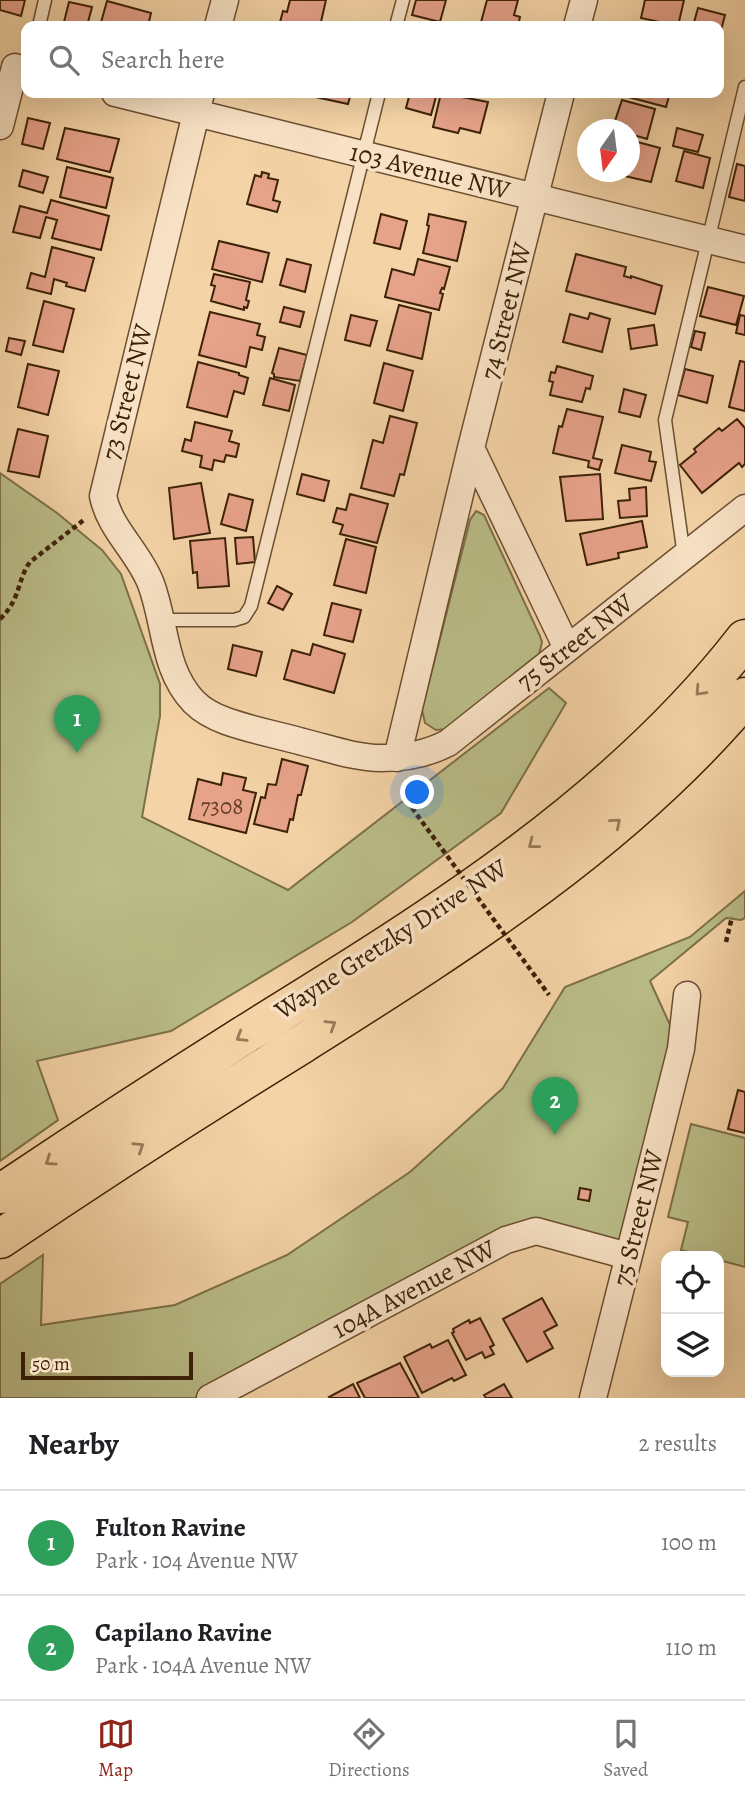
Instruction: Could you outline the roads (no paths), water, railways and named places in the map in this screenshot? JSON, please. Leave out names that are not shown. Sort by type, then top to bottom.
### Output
[{"type":"main road","name":"Wayne Gretzky Drive NW","points":[[0,1194],[201,1062],[374,955],[527,849],[636,755],[705,686],[745,639]]},
{"type":"main road","name":"Wayne Gretzky Drive NW","points":[[0,1239],[409,976],[517,902],[587,849],[663,782],[745,696]]},
{"type":"street","points":[[219,21],[225,0]]},
{"type":"street","points":[[579,21],[584,0]]},
{"type":"street","points":[[0,126],[14,67]]},
{"type":"street","name":"103 Avenue NW","points":[[158,98],[199,103],[364,155],[745,249]]},
{"type":"street","name":"74 Street NW","points":[[397,758],[471,447],[560,98]]},
{"type":"street","name":"73 Street NW","points":[[160,620],[151,585],[109,516],[103,496],[199,103]]},
{"type":"street","points":[[471,447],[567,648]]},
{"type":"street","name":"75 Street NW","points":[[160,620],[168,655],[178,681],[197,704],[209,713],[236,724],[363,756],[397,758],[427,753],[448,743],[745,508]]},
{"type":"street","name":"75 Street NW","points":[[593,1398],[681,1049],[687,995]]},
{"type":"street","name":"104A Avenue NW","points":[[210,1398],[506,1240],[536,1231],[628,1256]]},
{"type":"lane","points":[[40,21],[45,0]]},
{"type":"lane","points":[[397,21],[403,0]]},
{"type":"lane","points":[[684,556],[665,420],[745,87]]},
{"type":"lane","points":[[160,620],[234,620],[244,617],[251,606],[378,98]]},
{"type":"place","name":"Fulton Ravine","points":[[77,753]]},
{"type":"place","name":"Capilano Ravine","points":[[555,1135]]}]
